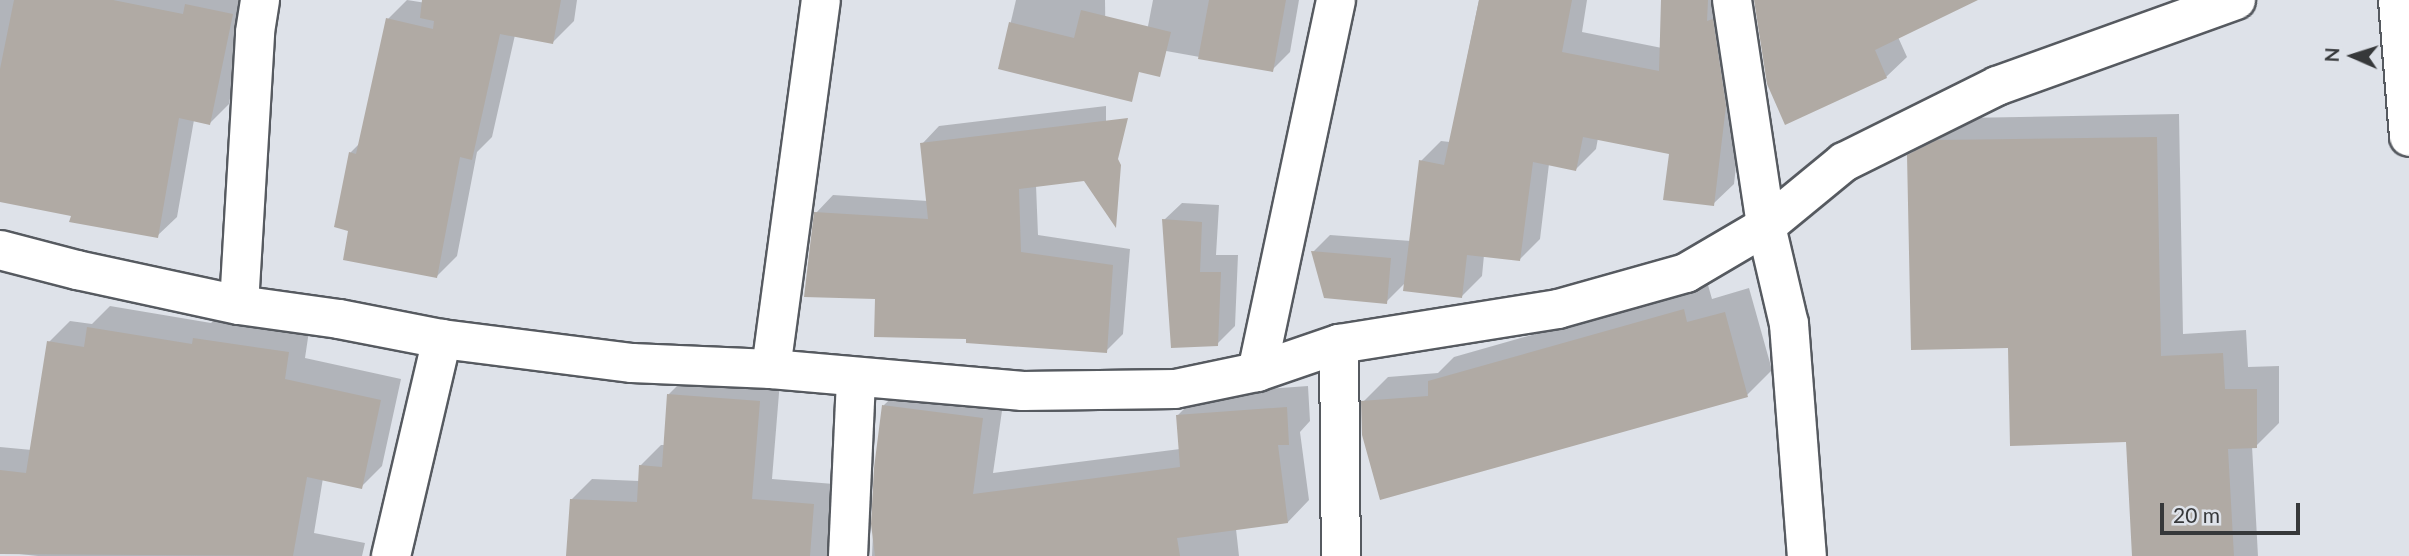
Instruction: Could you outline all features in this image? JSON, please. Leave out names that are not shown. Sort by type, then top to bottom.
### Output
[{"type":"main road","points":[[239,305],[255,32],[260,0]]},
{"type":"main road","points":[[771,369],[821,0]]},
{"type":"main road","points":[[1257,372],[1336,0]]},
{"type":"main road","points":[[1732,0],[1766,226],[1789,324],[1807,556]]},
{"type":"main road","points":[[0,250],[77,270],[239,305],[339,319],[442,339],[632,363],[771,369],[1023,391],[1175,389],[1257,372],[1339,344],[1558,309],[1686,273],[1766,226],[1844,162],[1997,86],[2236,0]]},
{"type":"main road","points":[[2398,0],[2409,137]]},
{"type":"main road","points":[[391,556],[442,339]]},
{"type":"main road","points":[[1339,344],[1341,556]]},
{"type":"main road","points":[[848,556],[856,378]]},
{"type":"building","points":[[14,0],[113,0],[183,14],[185,4],[233,14],[210,125],[179,118],[158,238],[69,222],[71,216],[0,202],[0,69]]},
{"type":"building","points":[[422,0],[561,0],[553,44],[500,34],[472,160],[460,157],[437,278],[343,260],[348,231],[334,227],[349,152],[356,154],[386,18],[433,29],[434,21],[420,18]]},
{"type":"building","points":[[1209,0],[1286,0],[1273,72],[1198,59]]},
{"type":"building","points":[[1479,0],[1572,0],[1562,52],[1659,71],[1661,0],[1708,0],[1707,21],[1713,19],[1726,106],[1714,206],[1663,200],[1669,154],[1583,137],[1576,171],[1533,162],[1520,261],[1467,255],[1462,298],[1403,291],[1419,160],[1444,165]]},
{"type":"building","points":[[1754,0],[1978,0],[1875,50],[1887,78],[1785,125],[1767,84]]},
{"type":"building","points":[[1081,10],[1171,32],[1160,77],[1139,72],[1132,102],[998,69],[1009,22],[1074,38]]},
{"type":"building","points":[[1128,118],[1118,159],[1121,165],[1116,228],[1084,181],[1019,189],[1021,252],[1113,265],[1107,353],[966,343],[966,339],[874,337],[875,299],[804,297],[814,212],[928,219],[920,143]]},
{"type":"building","points":[[2157,137],[2161,356],[2223,353],[2225,389],[2257,389],[2257,448],[2228,449],[2234,556],[2132,556],[2126,442],[2010,446],[2008,348],[1911,350],[1907,155],[1937,140]]},
{"type":"building","points":[[1162,219],[1202,222],[1200,272],[1221,272],[1218,346],[1171,348]]},
{"type":"building","points":[[1311,251],[1391,258],[1387,304],[1324,298]]},
{"type":"building","points":[[1684,309],[1687,322],[1725,312],[1748,397],[1380,500],[1362,435],[1361,401],[1428,396],[1428,381]]},
{"type":"building","points":[[87,327],[192,344],[193,338],[289,352],[285,379],[381,400],[362,489],[307,477],[293,556],[0,554],[0,470],[26,473],[47,341],[84,347]]},
{"type":"building","points":[[667,394],[760,401],[752,499],[814,504],[810,556],[566,556],[570,499],[637,502],[639,465],[662,467]]},
{"type":"building","points":[[882,405],[983,418],[973,494],[1180,467],[1176,415],[1287,407],[1289,445],[1278,445],[1288,523],[1177,538],[1180,556],[875,556],[871,524],[874,468]]}]
